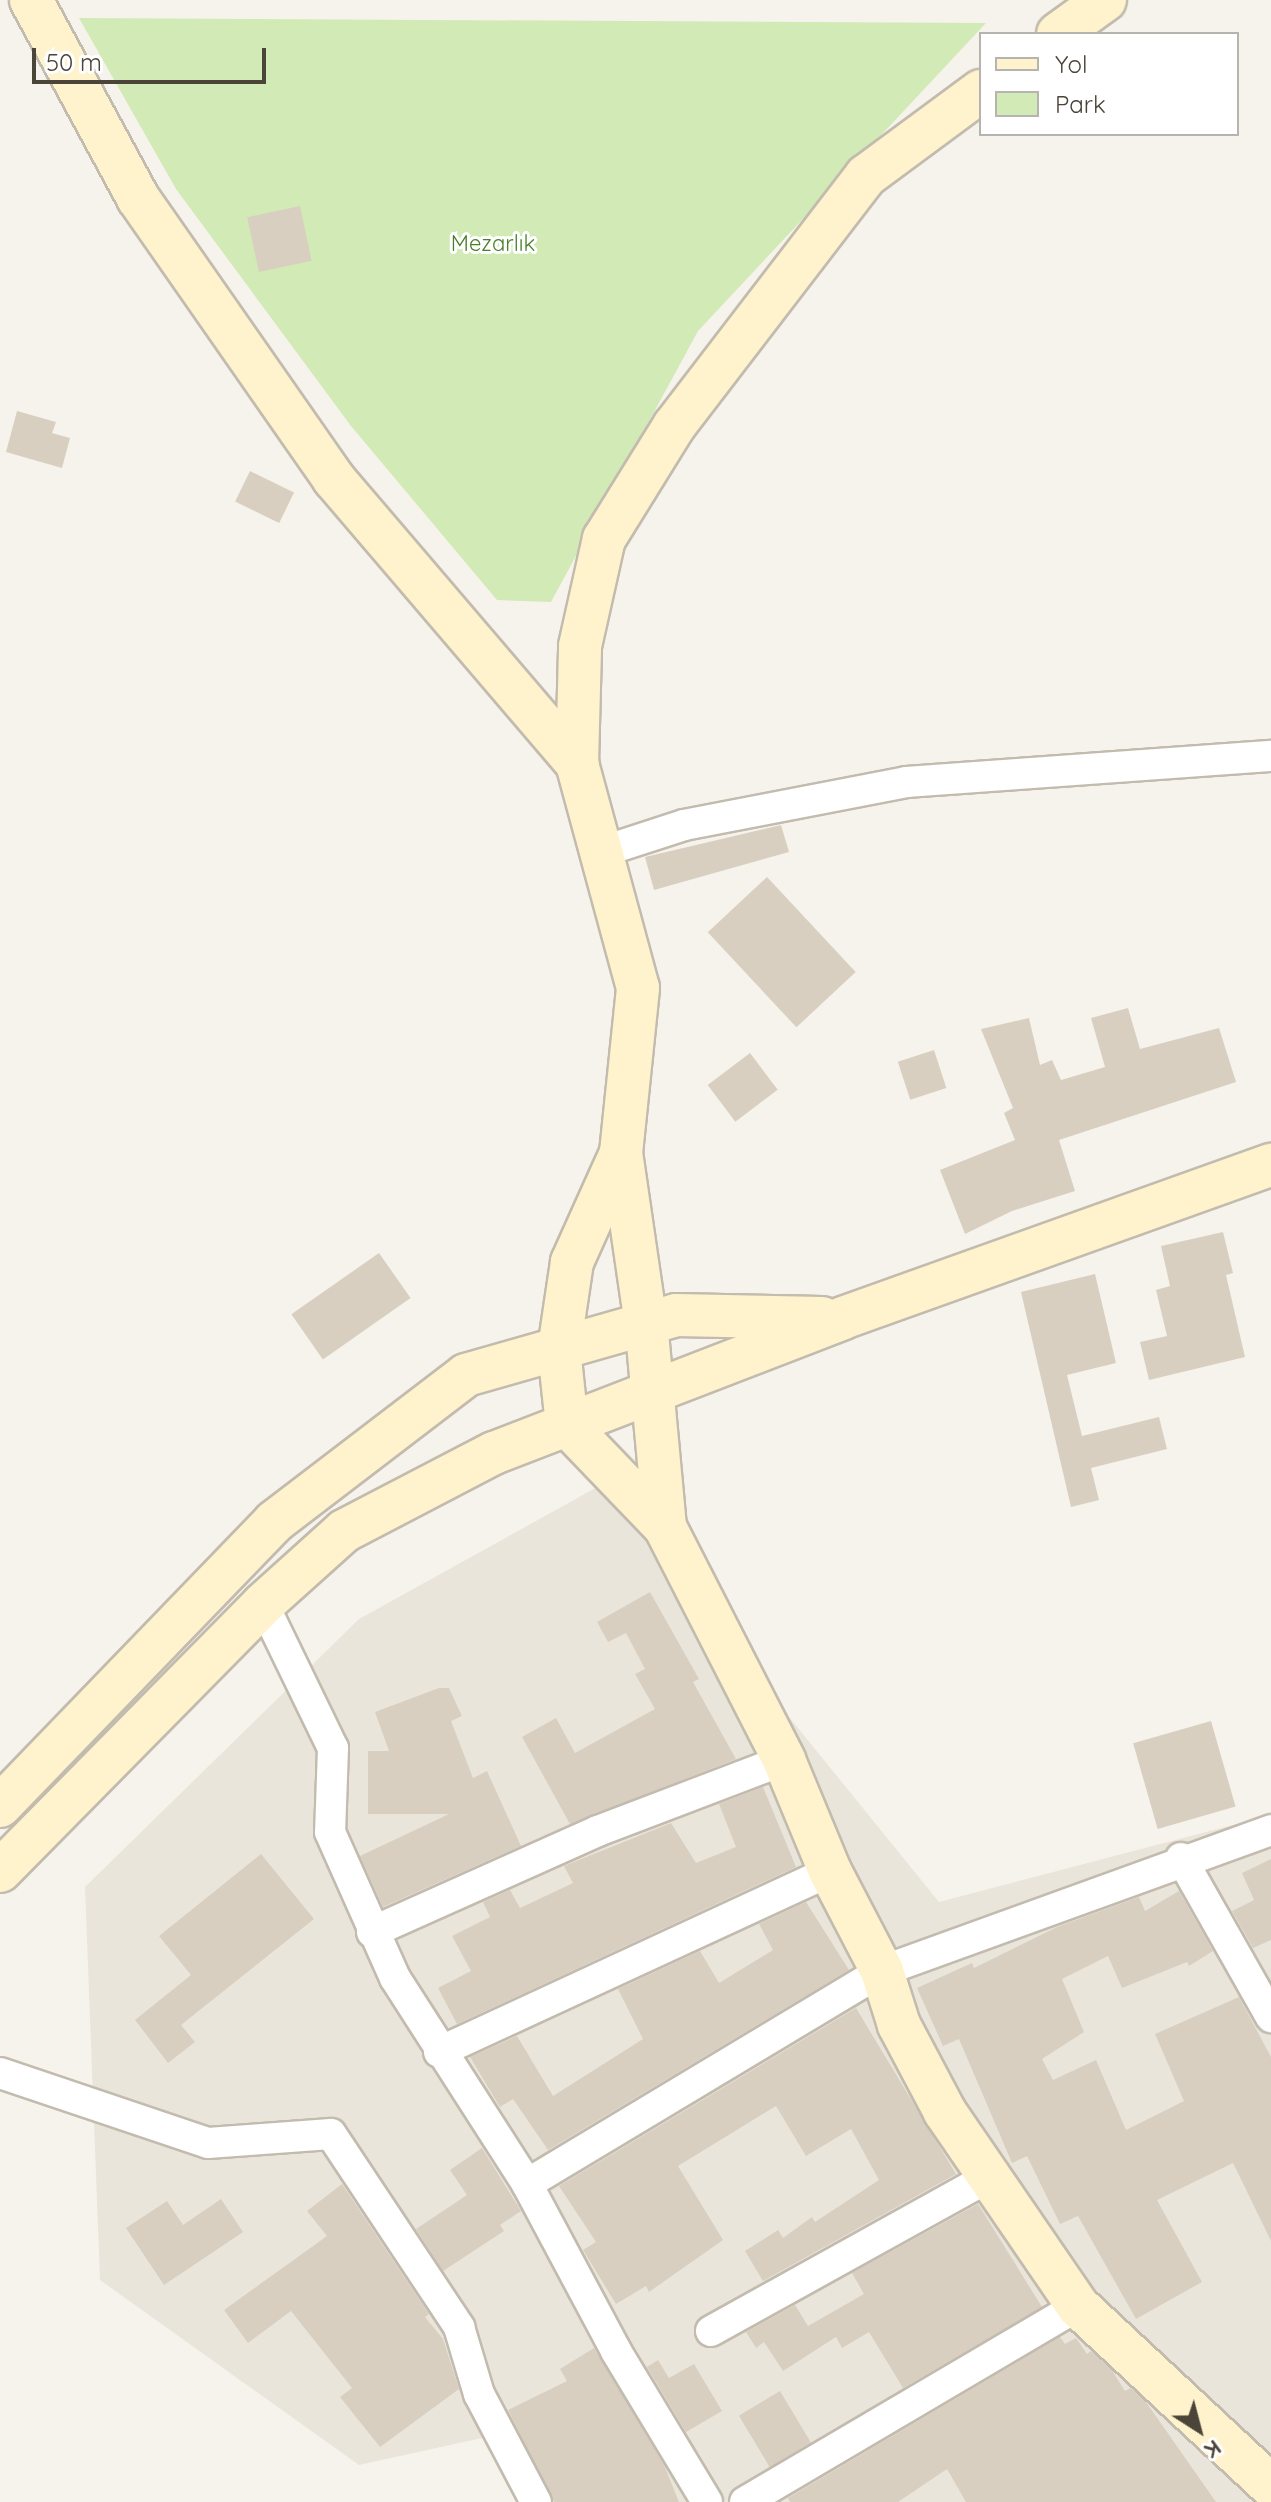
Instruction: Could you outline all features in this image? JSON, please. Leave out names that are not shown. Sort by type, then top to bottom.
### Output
[{"type":"street","points":[[31,0],[138,198],[334,479],[577,764]]},
{"type":"street","points":[[1061,32],[1105,0]]},
{"type":"street","points":[[665,1527],[646,1324],[621,1153],[638,988],[577,764],[580,646],[604,539],[674,426],[866,176],[979,92]]},
{"type":"street","points":[[601,852],[684,825],[907,782],[1271,756]]},
{"type":"street","points":[[621,1153],[572,1262],[559,1349],[567,1425],[665,1527],[784,1760],[830,1871],[882,1971],[899,2025],[945,2112],[992,2175],[1078,2306],[1271,2487],[1247,2502]]},
{"type":"street","points":[[0,1871],[263,1604],[344,1531],[494,1453],[653,1390],[843,1318],[1271,1165]]},
{"type":"street","points":[[0,1806],[274,1522],[466,1375],[676,1315],[843,1318]]},
{"type":"street","points":[[263,1604],[333,1748],[330,1832],[372,1932],[439,2052],[527,2184],[616,2351],[707,2502]]},
{"type":"street","points":[[372,1932],[598,1831],[784,1760]]},
{"type":"street","points":[[527,2184],[882,1971],[1181,1858],[1271,1830]]},
{"type":"street","points":[[1181,1858],[1271,2017]]},
{"type":"street","points":[[439,2052],[830,1871]]},
{"type":"street","points":[[0,2073],[208,2143],[331,2134],[459,2327],[479,2394],[536,2502]]},
{"type":"street","points":[[711,2331],[992,2175]]},
{"type":"street","points":[[745,2502],[1078,2306]]},
{"type":"shaded area","points":[[601,1485],[939,1902],[1271,1815],[1271,2502],[521,2502],[482,2438],[359,2465],[100,2280],[85,1887],[359,1619]]},
{"type":"green space","name":"Mezarlık","points":[[79,18],[986,23],[698,331],[551,602],[497,600],[351,426],[176,189]]},
{"type":"building","points":[[300,206],[312,261],[259,272],[247,217]]},
{"type":"building","points":[[17,411],[56,422],[52,433],[70,438],[62,468],[6,452]]},
{"type":"building","points":[[250,471],[294,492],[279,523],[235,502]]},
{"type":"building","points":[[781,825],[789,852],[654,890],[645,857]]},
{"type":"building","points":[[767,877],[856,972],[796,1027],[708,932]]},
{"type":"building","points":[[1128,1008],[1140,1049],[1219,1028],[1236,1082],[1059,1140],[1075,1191],[1012,1211],[965,1234],[940,1170],[1015,1140],[1004,1113],[1013,1108],[981,1029],[1029,1018],[1040,1065],[1052,1060],[1061,1080],[1105,1067],[1091,1018]]},
{"type":"building","points":[[934,1050],[946,1088],[910,1100],[898,1062]]},
{"type":"building","points":[[750,1053],[778,1090],[735,1122],[708,1085]]},
{"type":"building","points":[[1223,1232],[1233,1273],[1226,1275],[1245,1357],[1149,1380],[1140,1342],[1167,1336],[1156,1290],[1170,1286],[1161,1246]]},
{"type":"building","points":[[379,1253],[411,1298],[323,1359],[291,1314]]},
{"type":"building","points":[[1095,1274],[1116,1363],[1067,1375],[1082,1436],[1159,1417],[1167,1449],[1091,1468],[1099,1500],[1071,1507],[1021,1292]]},
{"type":"building","points":[[650,1592],[699,1679],[693,1682],[736,1759],[570,1824],[522,1737],[556,1718],[575,1753],[655,1709],[635,1674],[645,1669],[626,1633],[608,1642],[597,1622]]},
{"type":"building","points":[[439,1688],[449,1688],[462,1716],[451,1721],[473,1778],[487,1771],[521,1846],[383,1907],[360,1856],[449,1814],[368,1814],[368,1751],[389,1751],[375,1712]]},
{"type":"building","points":[[1211,1721],[1236,1807],[1158,1829],[1133,1743]]},
{"type":"building","points":[[763,1787],[796,1867],[457,2024],[438,1988],[471,1971],[452,1936],[490,1917],[483,1902],[510,1890],[520,1908],[573,1883],[564,1866],[671,1823],[696,1863],[736,1847],[719,1804]]},
{"type":"building","points":[[261,1854],[314,1919],[181,2025],[195,2042],[168,2063],[135,2020],[191,1975],[159,1936]]},
{"type":"building","points":[[1271,1859],[1271,1940],[1253,1948],[1232,1911],[1254,1900],[1242,1873]]},
{"type":"building","points":[[1179,1891],[1213,1951],[1189,1966],[1187,1962],[1122,1988],[1108,1956],[1062,1979],[1084,2032],[1042,2059],[1053,2080],[1096,2060],[1126,2130],[1184,2101],[1155,2034],[1239,1997],[1271,2057],[1271,2241],[1233,2163],[1157,2200],[1202,2282],[1136,2319],[1078,2216],[1060,2224],[1027,2156],[1012,2163],[959,2039],[943,2046],[917,1988],[972,1963],[974,1968],[1057,1927],[1139,1897],[1145,1911]]},
{"type":"building","points":[[806,1902],[849,1970],[548,2150],[513,2099],[500,2107],[470,2057],[517,2036],[553,2096],[643,2039],[618,1989],[700,1951],[719,1983],[773,1950],[759,1924]]},
{"type":"building","points":[[856,2008],[956,2174],[763,2281],[745,2251],[778,2230],[783,2238],[812,2217],[815,2222],[879,2180],[851,2129],[806,2156],[776,2106],[678,2166],[723,2240],[649,2292],[646,2286],[616,2304],[583,2250],[596,2242],[559,2186]]},
{"type":"building","points":[[482,2148],[521,2211],[500,2225],[504,2231],[443,2271],[416,2229],[467,2195],[450,2170]]},
{"type":"building","points":[[342,2184],[429,2314],[425,2317],[443,2339],[459,2389],[380,2447],[340,2397],[352,2388],[291,2311],[248,2343],[224,2310],[327,2236],[307,2211]]},
{"type":"building","points":[[221,2199],[243,2232],[164,2285],[126,2228],[167,2201],[183,2225]]},
{"type":"building","points":[[978,2204],[1042,2307],[903,2388],[869,2332],[842,2348],[836,2337],[783,2371],[764,2342],[756,2348],[746,2332],[795,2305],[808,2326],[864,2294],[852,2273]]},
{"type":"building","points":[[1060,2337],[1065,2344],[1076,2338],[1087,2354],[1091,2351],[1111,2369],[1125,2391],[1131,2388],[1146,2402],[1216,2502],[966,2502],[947,2469],[898,2502],[790,2502],[788,2498]]},
{"type":"building","points":[[594,2348],[664,2465],[679,2502],[554,2502],[508,2410],[567,2381],[560,2369]]},
{"type":"building","points":[[658,2360],[669,2378],[694,2364],[722,2411],[686,2432],[647,2367]]},
{"type":"building","points":[[780,2391],[811,2442],[770,2467],[739,2416]]}]
